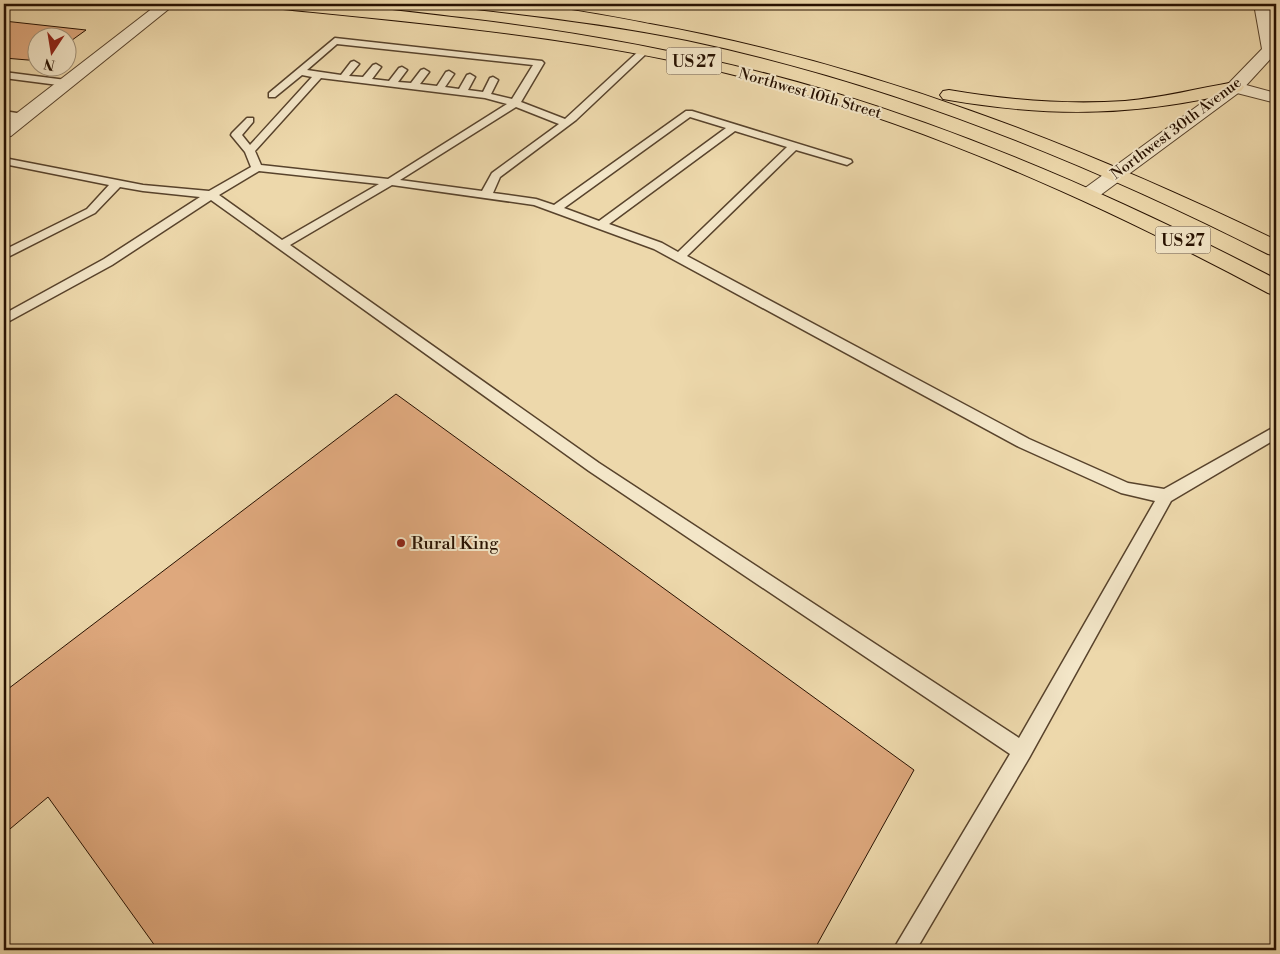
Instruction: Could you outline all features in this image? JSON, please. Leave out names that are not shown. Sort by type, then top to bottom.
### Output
[{"type":"highway","name":"Northwest 10th Street","points":[[283,4],[528,31],[644,51],[744,73],[902,121],[986,152],[1088,195]]},
{"type":"highway","name":"Northwest 10th Street","points":[[476,4],[610,22],[689,36],[782,58],[862,80],[970,116],[1117,173]]},
{"type":"highway","points":[[862,80],[961,98],[1020,105],[1087,108],[1150,103],[1235,87]]},
{"type":"highway","name":"US 27","points":[[1117,173],[1276,249]]},
{"type":"highway","name":"US 27","points":[[1088,195],[1173,235],[1276,288]]},
{"type":"street","points":[[4,132],[167,4]]},
{"type":"street","name":"Northwest 30th Avenue","points":[[1088,195],[1235,87],[1270,50],[1261,4]]},
{"type":"street","points":[[1235,87],[1276,98]]},
{"type":"lane","points":[[272,95],[335,41],[539,63],[514,103],[390,182],[282,245]]},
{"type":"lane","points":[[361,55],[369,45]]},
{"type":"lane","points":[[384,58],[392,48]]},
{"type":"lane","points":[[408,61],[416,50]]},
{"type":"lane","points":[[486,195],[496,175],[566,123],[644,51]]},
{"type":"lane","points":[[431,63],[438,52]]},
{"type":"lane","points":[[455,65],[461,55]]},
{"type":"lane","points":[[476,68],[483,57]]},
{"type":"lane","points":[[499,70],[505,59]]},
{"type":"lane","points":[[342,79],[354,64]]},
{"type":"lane","points":[[365,81],[376,67]]},
{"type":"lane","points":[[391,84],[402,70]]},
{"type":"lane","points":[[300,72],[342,79],[486,94],[566,123]]},
{"type":"lane","points":[[414,86],[424,72]]},
{"type":"lane","points":[[439,90],[449,74]]},
{"type":"lane","points":[[4,75],[66,83]]},
{"type":"lane","points":[[250,151],[319,75]]},
{"type":"lane","points":[[462,92],[470,77]]},
{"type":"lane","points":[[486,94],[493,80]]},
{"type":"lane","points":[[556,209],[689,113],[847,162]]},
{"type":"lane","points":[[4,114],[23,117]]},
{"type":"lane","points":[[250,120],[236,135],[250,151],[257,168]]},
{"type":"lane","points":[[601,225],[734,127]]},
{"type":"lane","points":[[679,257],[794,146]]},
{"type":"lane","points":[[4,161],[117,183],[211,195],[594,467],[1022,751]]},
{"type":"lane","points":[[4,320],[108,262],[211,195],[257,168],[390,182],[536,202],[658,246],[1024,443],[1126,489],[1166,496]]},
{"type":"lane","points":[[4,255],[91,211],[117,183]]},
{"type":"lane","points":[[904,950],[1022,751],[1166,496],[1276,432]]},
{"type":"building","points":[[4,21],[68,28],[28,28],[28,60],[4,58]]},
{"type":"building","points":[[78,29],[86,30],[78,36]]},
{"type":"building","name":"Rural King","points":[[396,394],[914,770],[814,950],[158,950],[48,797],[4,834],[4,692]]},
{"type":"place","name":"Rural King","points":[[401,543]]}]
